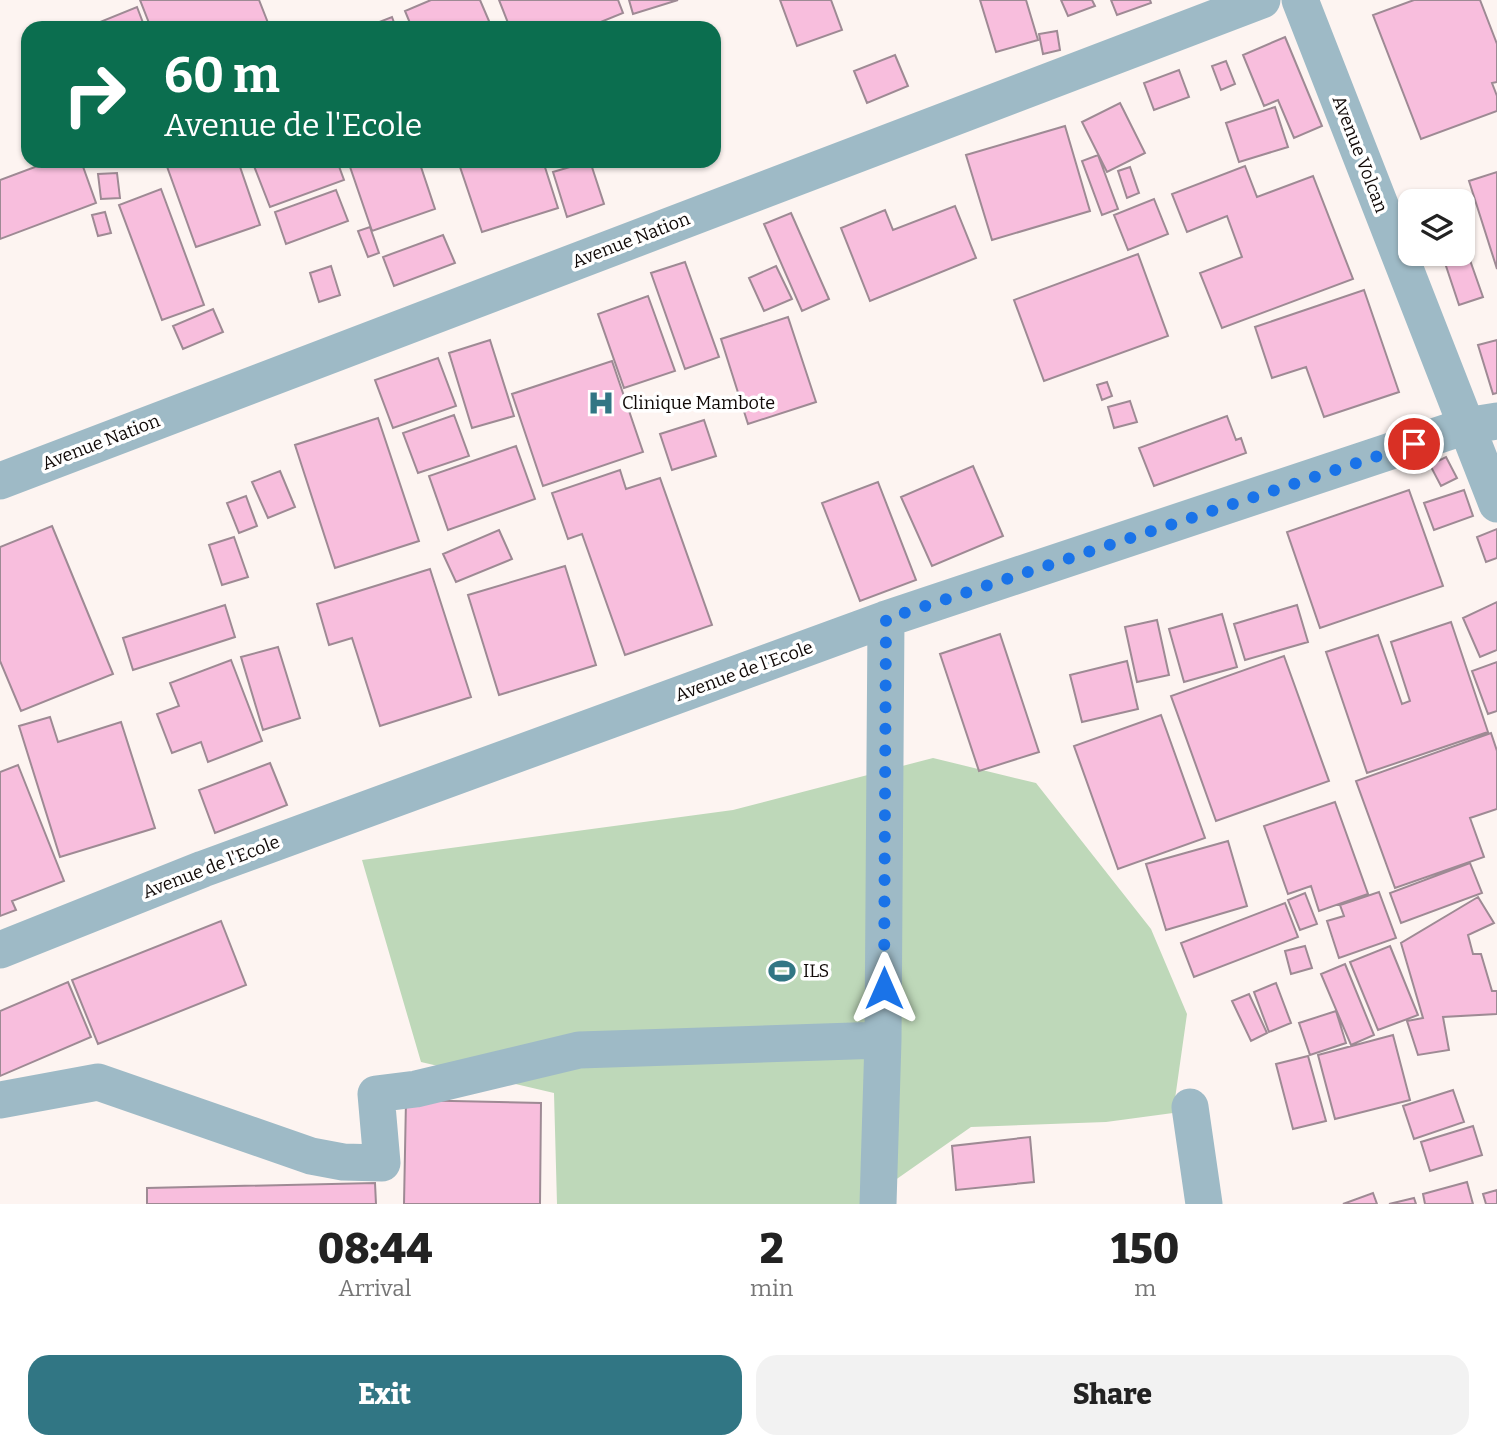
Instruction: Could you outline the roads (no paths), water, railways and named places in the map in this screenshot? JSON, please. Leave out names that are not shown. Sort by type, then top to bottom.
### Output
[{"type":"street","name":"Avenue Nation","points":[[0,481],[1262,0]]},
{"type":"street","name":"Avenue Volcan","points":[[1300,0],[1482,424],[1497,504]]},
{"type":"street","name":"Avenue de l'Ecole","points":[[0,950],[203,869],[886,619],[1482,424]]},
{"type":"street","points":[[878,1204],[883,1040],[886,619]]},
{"type":"street","points":[[0,1100],[98,1082],[311,1156],[343,1162],[382,1163],[376,1094],[416,1089],[579,1050],[883,1040]]},
{"type":"street","points":[[1190,1107],[1203,1204]]},
{"type":"place","name":"Clinique Mambote","points":[[601,403]]},
{"type":"place","name":"ILS","points":[[782,971]]}]
